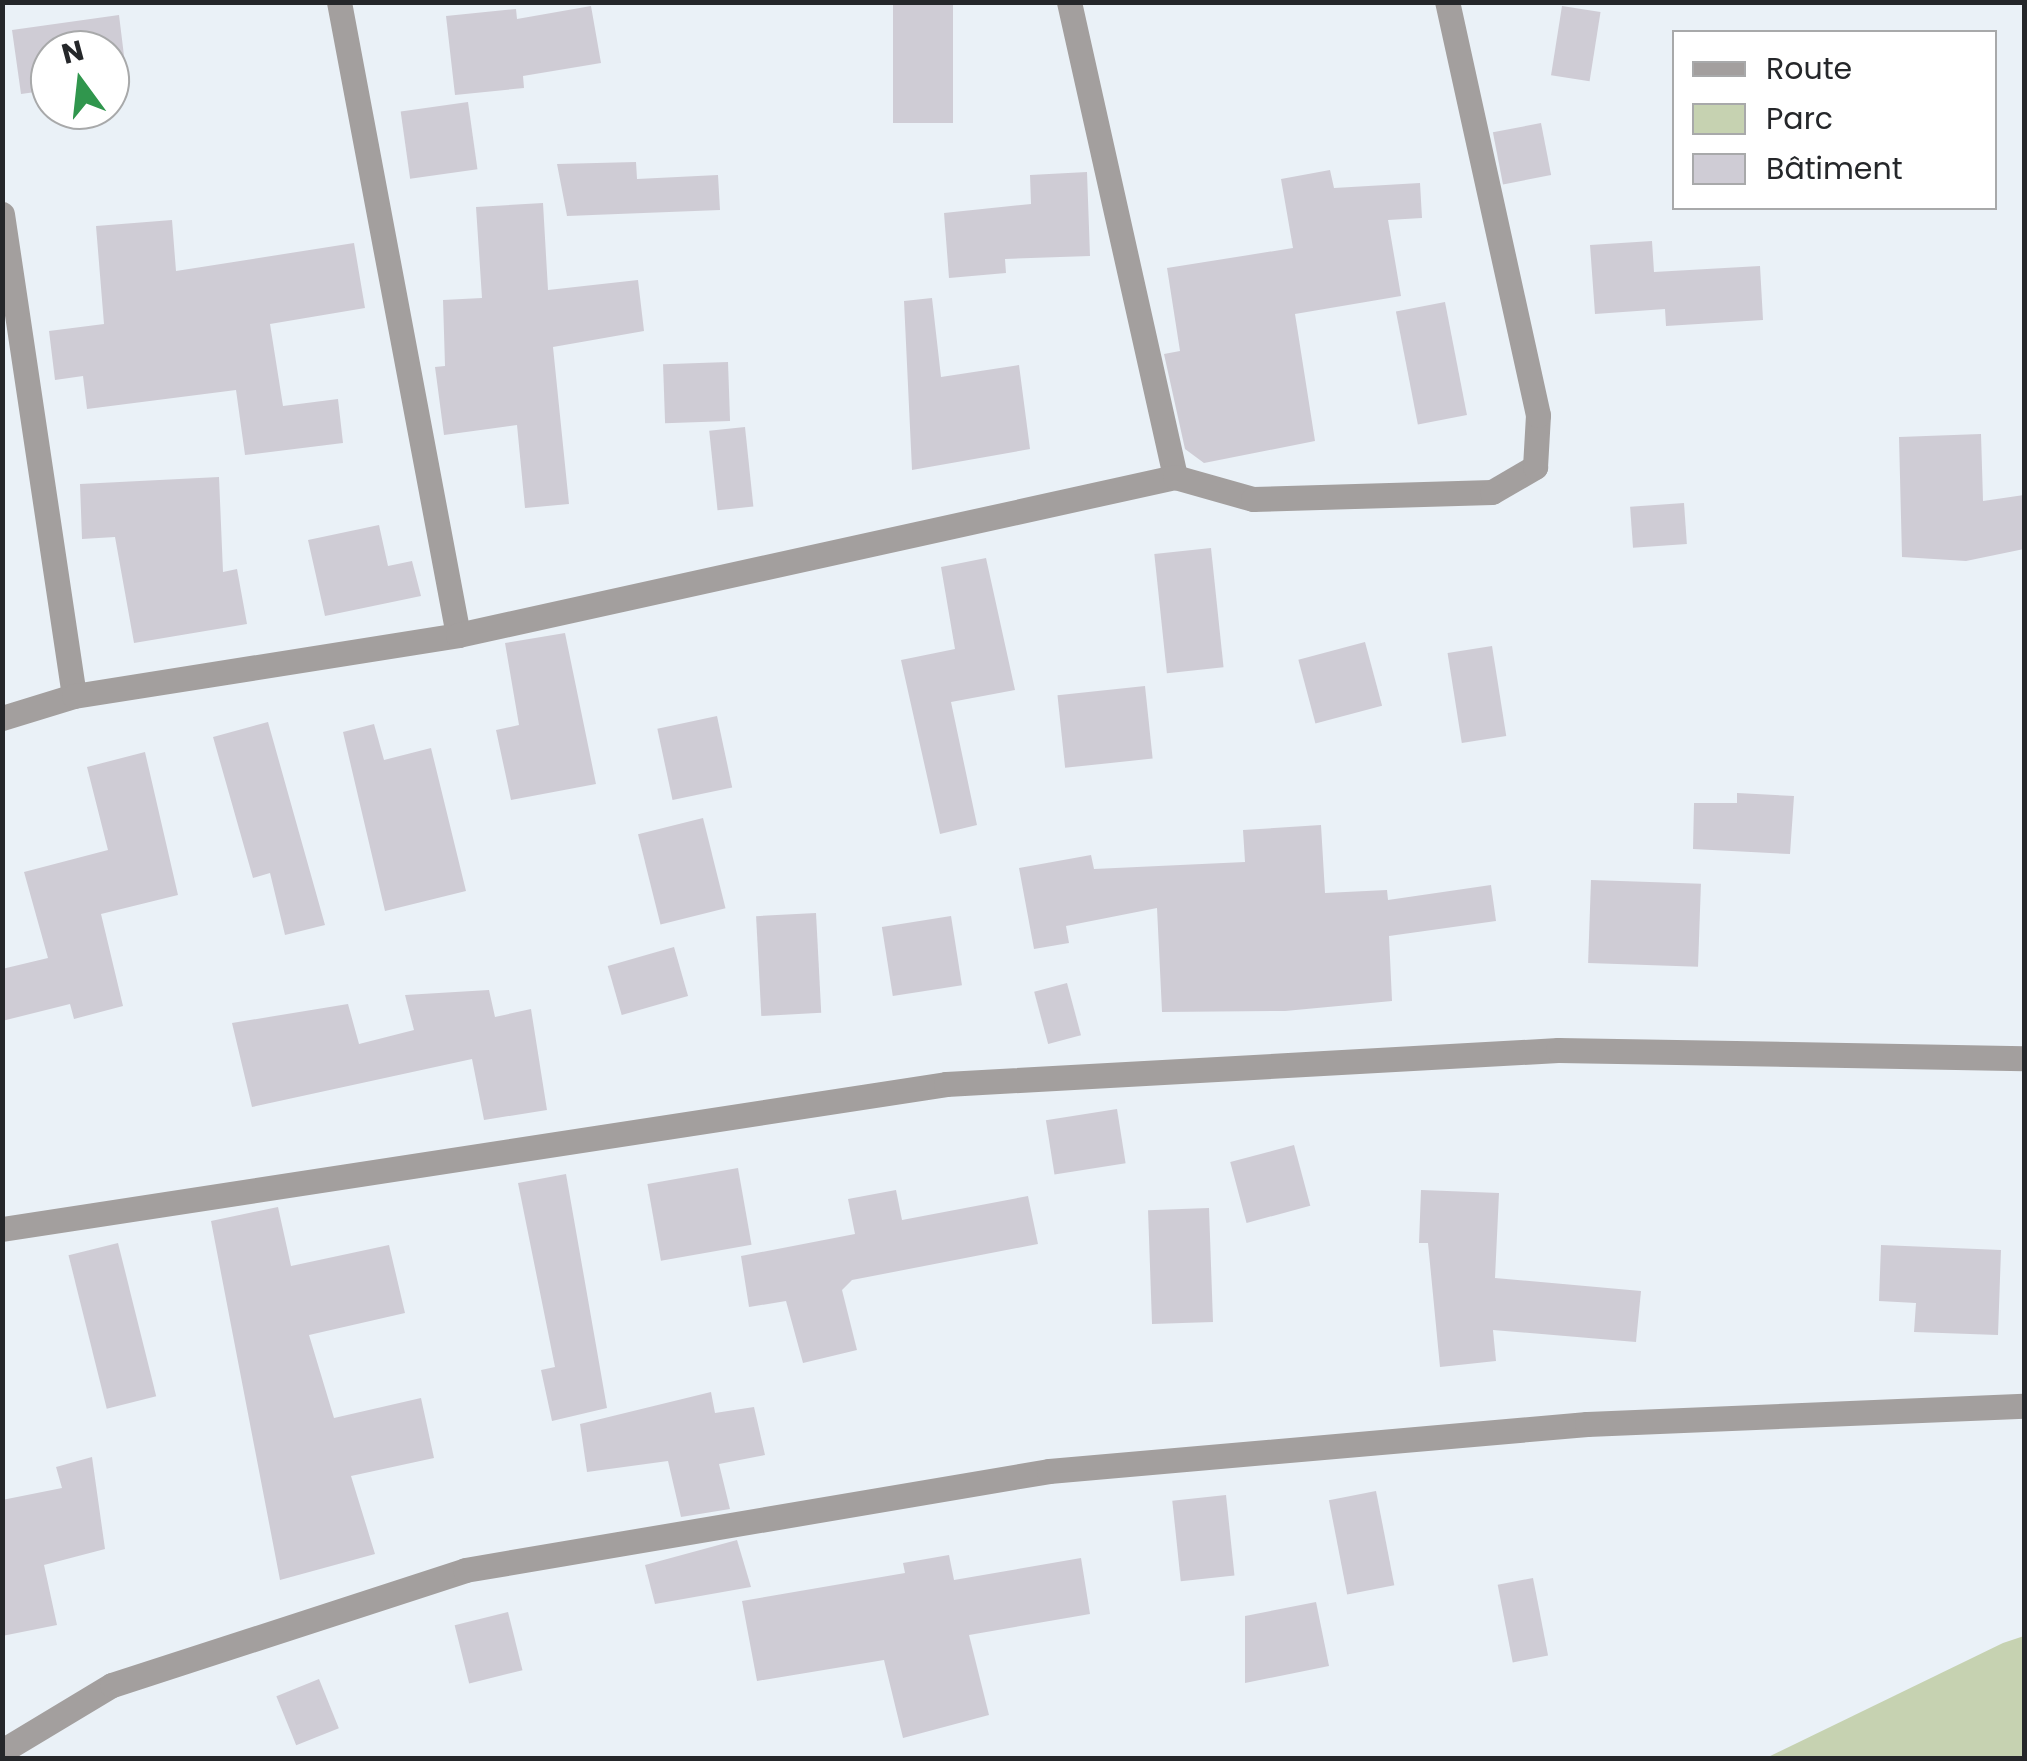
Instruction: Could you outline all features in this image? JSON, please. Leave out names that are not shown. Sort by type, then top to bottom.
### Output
[{"type":"street","points":[[338,2],[458,635]]},
{"type":"street","points":[[1069,2],[1175,477]]},
{"type":"street","points":[[2,718],[74,696],[458,635],[1175,477],[1253,498],[1472,493],[1535,467],[1538,415],[1448,2]]},
{"type":"street","points":[[2,214],[74,696]]},
{"type":"street","points":[[2,1230],[946,1084],[1558,1050],[2024,1058]]},
{"type":"street","points":[[2,1751],[112,1685],[465,1570],[1010,1477],[1587,1424],[2024,1406]]},
{"type":"green space","points":[[2024,1636],[2024,1758],[1766,1758],[2003,1643]]},
{"type":"building","points":[[893,2],[953,2],[953,123],[893,123]]},
{"type":"building","points":[[591,6],[601,63],[523,76],[524,88],[455,95],[446,16],[516,9],[517,19]]},
{"type":"building","points":[[1562,6],[1601,12],[1590,81],[1551,75]]},
{"type":"building","points":[[119,15],[121,30],[30,30],[30,93],[21,94],[12,30]]},
{"type":"building","points":[[468,102],[477,169],[410,179],[401,111]]},
{"type":"building","points":[[1541,123],[1551,175],[1503,184],[1493,132]]},
{"type":"building","points":[[636,162],[637,179],[718,175],[720,210],[567,216],[557,164]]},
{"type":"building","points":[[1330,170],[1334,188],[1420,183],[1422,218],[1388,220],[1401,296],[1295,314],[1315,441],[1204,463],[1185,449],[1164,354],[1180,351],[1167,268],[1293,248],[1281,179]]},
{"type":"building","points":[[1087,172],[1090,256],[1005,259],[1006,273],[949,278],[944,213],[1031,204],[1030,175]]},
{"type":"building","points":[[543,203],[548,290],[638,280],[644,331],[553,347],[569,504],[525,508],[517,425],[444,435],[435,367],[445,366],[443,300],[482,298],[476,207]]},
{"type":"building","points":[[172,220],[176,271],[354,243],[365,308],[270,324],[283,406],[338,399],[343,443],[245,455],[236,390],[87,409],[83,376],[55,380],[49,331],[104,324],[96,226]]},
{"type":"building","points":[[1652,241],[1654,272],[1760,266],[1763,320],[1666,326],[1665,309],[1595,314],[1590,245]]},
{"type":"building","points":[[932,298],[941,377],[1019,365],[1030,449],[912,470],[904,301]]},
{"type":"building","points":[[1445,302],[1467,415],[1418,424],[1396,312]]},
{"type":"building","points":[[728,362],[730,421],[665,423],[663,364]]},
{"type":"building","points":[[745,427],[753,507],[718,510],[709,431]]},
{"type":"building","points":[[1981,434],[1983,501],[2024,495],[2024,549],[1966,561],[1902,557],[1899,437]]},
{"type":"building","points":[[219,477],[223,572],[237,569],[247,624],[134,643],[115,537],[82,539],[80,484]]},
{"type":"building","points":[[1684,503],[1687,544],[1633,548],[1630,507]]},
{"type":"building","points":[[379,525],[388,566],[412,561],[421,596],[325,616],[308,540]]},
{"type":"building","points":[[1211,548],[1224,667],[1167,673],[1154,554]]},
{"type":"building","points":[[986,558],[1015,690],[951,702],[977,825],[940,834],[901,660],[955,649],[941,567]]},
{"type":"building","points":[[565,633],[596,784],[511,800],[496,730],[519,725],[505,643]]},
{"type":"building","points":[[1365,642],[1382,706],[1315,724],[1298,660]]},
{"type":"building","points":[[1492,646],[1506,736],[1462,743],[1448,653]]},
{"type":"building","points":[[1145,686],[1153,759],[1065,768],[1057,695]]},
{"type":"building","points":[[717,716],[732,787],[673,800],[657,729]]},
{"type":"building","points":[[268,722],[325,925],[285,935],[270,873],[253,878],[213,737]]},
{"type":"building","points":[[374,724],[384,760],[431,748],[466,891],[385,911],[343,732]]},
{"type":"building","points":[[145,752],[178,895],[101,914],[123,1006],[74,1019],[70,1004],[2,1021],[2,969],[48,958],[24,872],[108,850],[87,767]]},
{"type":"building","points":[[1737,793],[1794,796],[1790,854],[1693,849],[1694,803],[1737,803]]},
{"type":"building","points":[[703,818],[725,908],[660,924],[638,834]]},
{"type":"building","points":[[1321,825],[1325,893],[1387,890],[1388,900],[1491,885],[1496,921],[1389,936],[1392,1001],[1285,1011],[1162,1012],[1157,908],[1066,926],[1069,943],[1034,949],[1019,868],[1091,855],[1094,869],[1245,862],[1243,830]]},
{"type":"building","points":[[1591,880],[1701,884],[1698,967],[1588,963]]},
{"type":"building","points":[[816,913],[821,1013],[761,1016],[756,916]]},
{"type":"building","points":[[951,916],[962,985],[893,996],[882,927]]},
{"type":"building","points":[[674,947],[688,996],[622,1015],[608,966]]},
{"type":"building","points":[[1067,983],[1081,1035],[1048,1044],[1034,992]]},
{"type":"building","points":[[489,990],[495,1017],[531,1009],[547,1110],[484,1120],[472,1059],[252,1107],[232,1023],[348,1004],[359,1044],[414,1030],[405,995]]},
{"type":"building","points":[[1117,1109],[1126,1163],[1054,1175],[1046,1120]]},
{"type":"building","points":[[1294,1145],[1310,1206],[1247,1223],[1230,1162]]},
{"type":"building","points":[[738,1168],[752,1245],[661,1261],[647,1184]]},
{"type":"building","points":[[566,1174],[607,1408],[552,1421],[541,1370],[555,1367],[518,1183]]},
{"type":"building","points":[[896,1190],[902,1220],[1028,1196],[1038,1244],[852,1280],[842,1290],[857,1350],[803,1363],[786,1301],[749,1307],[741,1256],[855,1234],[848,1199]]},
{"type":"building","points":[[1421,1190],[1499,1193],[1495,1278],[1641,1291],[1636,1342],[1493,1330],[1496,1361],[1440,1367],[1428,1243],[1419,1243]]},
{"type":"building","points":[[278,1207],[291,1266],[389,1245],[405,1313],[309,1335],[334,1418],[421,1398],[434,1458],[351,1476],[375,1554],[280,1580],[211,1221]]},
{"type":"building","points":[[1209,1208],[1213,1322],[1152,1324],[1148,1210]]},
{"type":"building","points":[[118,1243],[156,1396],[107,1409],[69,1255]]},
{"type":"building","points":[[1881,1245],[2001,1250],[1998,1335],[1914,1332],[1916,1303],[1879,1301]]},
{"type":"building","points":[[711,1392],[715,1413],[754,1407],[765,1455],[719,1464],[730,1509],[681,1517],[668,1461],[587,1472],[580,1424]]},
{"type":"building","points":[[92,1457],[105,1549],[44,1565],[57,1625],[2,1636],[2,1500],[62,1488],[56,1467]]},
{"type":"building","points":[[1376,1491],[1394,1585],[1347,1594],[1329,1500]]},
{"type":"building","points":[[1226,1495],[1234,1576],[1181,1581],[1172,1501]]},
{"type":"building","points":[[737,1540],[751,1587],[655,1604],[645,1565]]},
{"type":"building","points":[[949,1555],[954,1580],[1081,1558],[1090,1614],[969,1635],[989,1715],[903,1738],[884,1660],[757,1681],[742,1601],[905,1573],[903,1563]]},
{"type":"building","points":[[1533,1578],[1548,1656],[1513,1662],[1498,1585]]},
{"type":"building","points":[[1316,1602],[1329,1666],[1245,1683],[1245,1616]]},
{"type":"building","points":[[508,1612],[523,1670],[469,1684],[455,1625]]},
{"type":"building","points":[[319,1679],[339,1728],[296,1745],[276,1696]]}]
